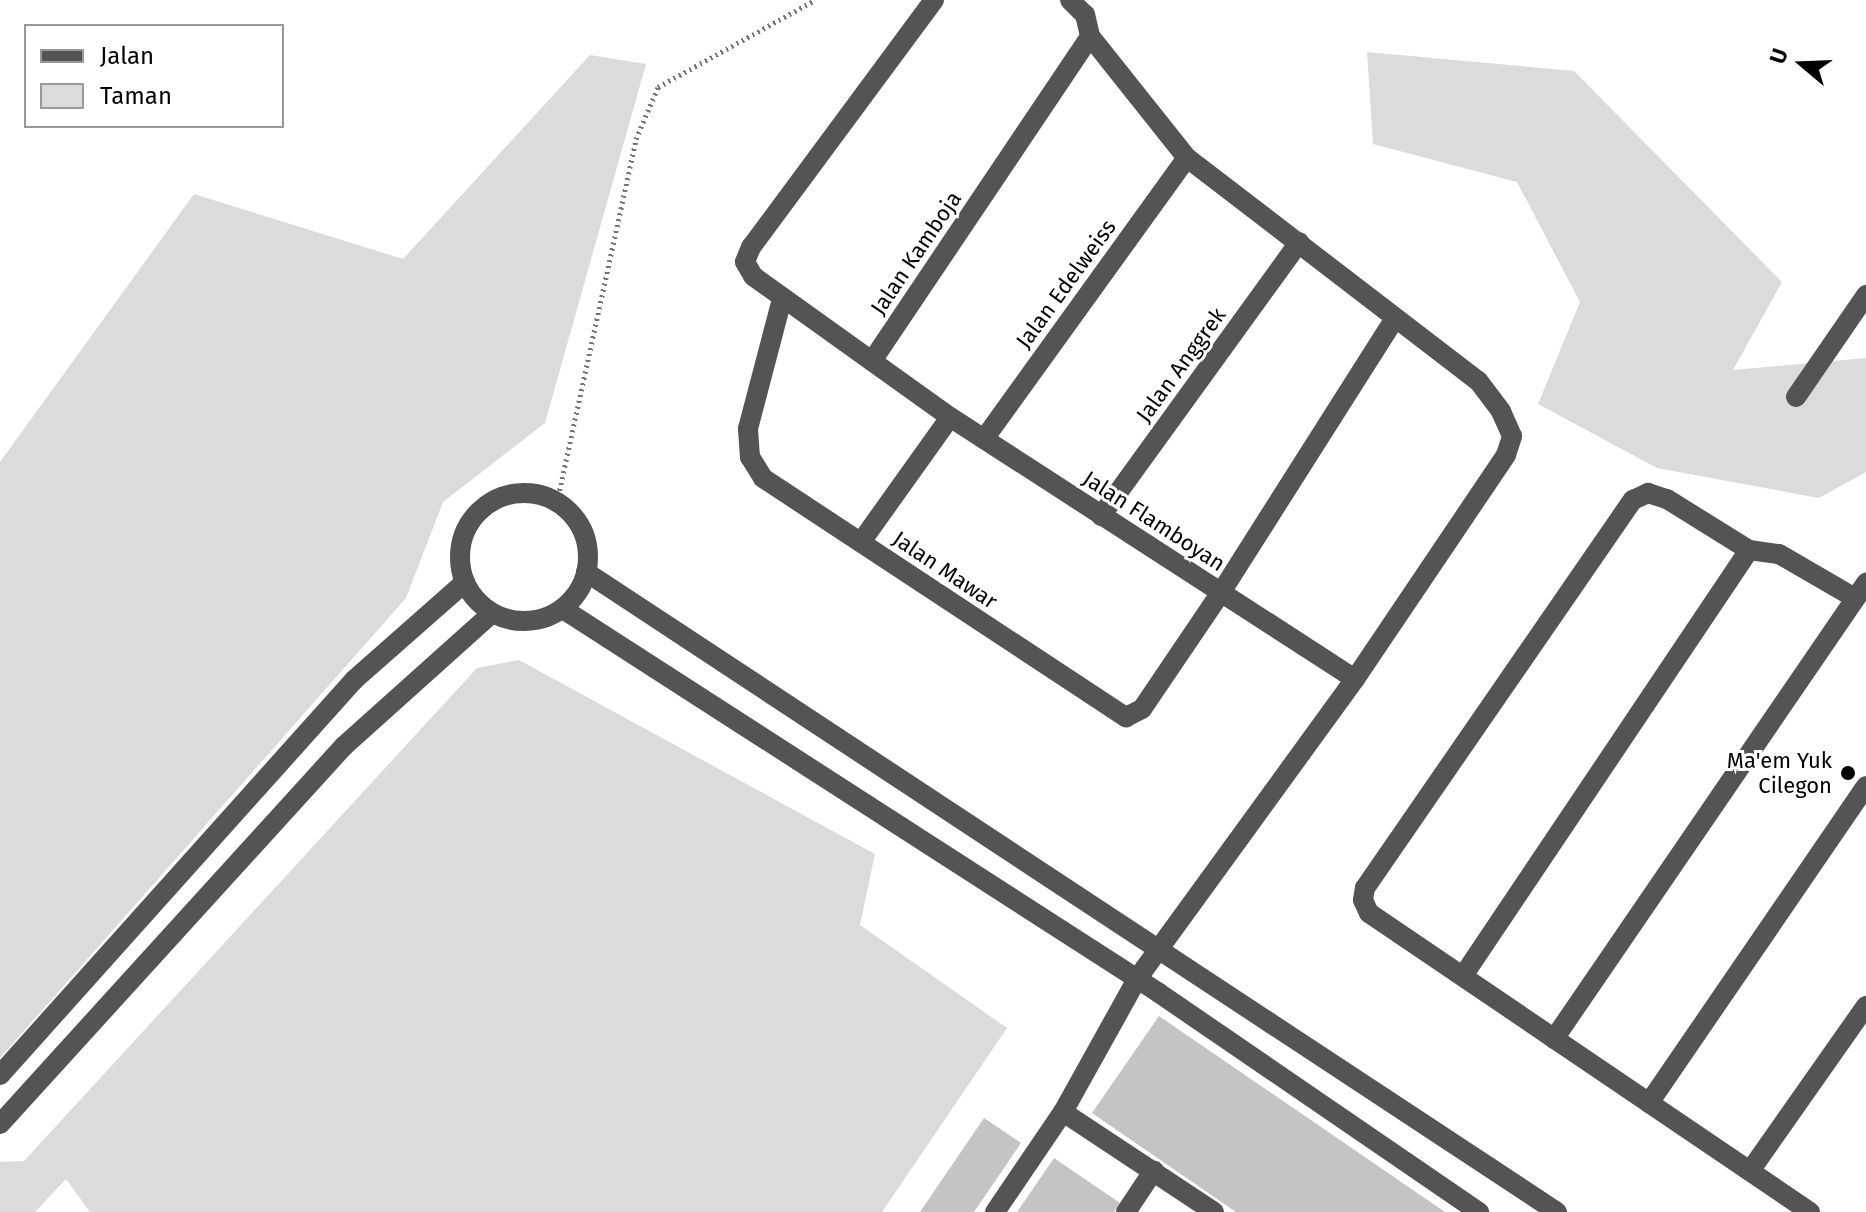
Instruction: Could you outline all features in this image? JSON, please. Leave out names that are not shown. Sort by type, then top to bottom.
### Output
[{"type":"street","points":[[872,361],[782,299],[753,276],[745,262],[934,0]]},
{"type":"street","points":[[995,1212],[1063,1112],[1137,979],[1355,679],[1506,455],[1512,436],[1501,411],[1478,381],[1394,320],[1299,242],[1187,158],[1090,36],[1085,15],[1070,0]]},
{"type":"street","name":"Jalan Kamboja","points":[[872,361],[1090,36]]},
{"type":"street","name":"Jalan Edelweiss","points":[[984,439],[1187,158]]},
{"type":"street","name":"Jalan Anggrek","points":[[1101,516],[1299,242]]},
{"type":"street","points":[[1796,397],[1866,295]]},
{"type":"street","name":"Jalan Mawar","points":[[782,299],[748,429],[750,457],[763,478],[1126,717],[1142,709],[1220,594]]},
{"type":"street","name":"Jalan Flamboyan","points":[[872,361],[950,417],[1220,594],[1394,320]]},
{"type":"street","points":[[861,542],[950,417]]},
{"type":"street","points":[[516,493],[557,502],[584,533],[586,572],[563,609],[532,622],[492,613],[465,582],[460,549],[469,525],[486,506],[516,493]]},
{"type":"street","points":[[1554,1039],[1861,590],[1779,554],[1749,550],[1667,499],[1648,493],[1633,500],[1365,888],[1363,900],[1369,913],[1463,976],[1554,1039],[1810,1212]]},
{"type":"street","points":[[1463,976],[1749,550]]},
{"type":"street","points":[[586,572],[1557,1212]]},
{"type":"street","points":[[0,1075],[354,680],[465,582]]},
{"type":"street","points":[[1220,594],[1355,679]]},
{"type":"street","points":[[563,609],[1137,979],[1479,1212]]},
{"type":"street","points":[[0,1124],[344,746],[492,613]]},
{"type":"street","points":[[1649,1103],[1866,786]]},
{"type":"street","points":[[1750,1171],[1866,1006]]},
{"type":"street","points":[[1063,1112],[1214,1212]]},
{"type":"street","points":[[1126,1212],[1154,1170]]},
{"type":"path","points":[[557,502],[636,139],[658,87],[815,0]]},
{"type":"green space","points":[[1367,52],[1574,71],[1782,282],[1733,370],[1866,358],[1866,472],[1819,498],[1657,468],[1538,404],[1580,302],[1517,182],[1373,144]]},
{"type":"green space","points":[[590,55],[646,64],[545,423],[443,502],[406,598],[0,1058],[0,462],[194,194],[403,259]]},
{"type":"green space","points":[[519,660],[875,854],[860,925],[1007,1028],[882,1212],[90,1212],[66,1179],[35,1212],[0,1212],[0,1162],[24,1161],[477,668]]},
{"type":"building","points":[[1159,1016],[1445,1212],[1236,1212],[1092,1113]]},
{"type":"building","points":[[984,1118],[1021,1143],[974,1212],[920,1212]]},
{"type":"building","points":[[1054,1158],[1120,1203],[1114,1212],[1017,1212]]},
{"type":"place","name":"Ma'em Yuk Cilegon","points":[[1848,773]]}]
